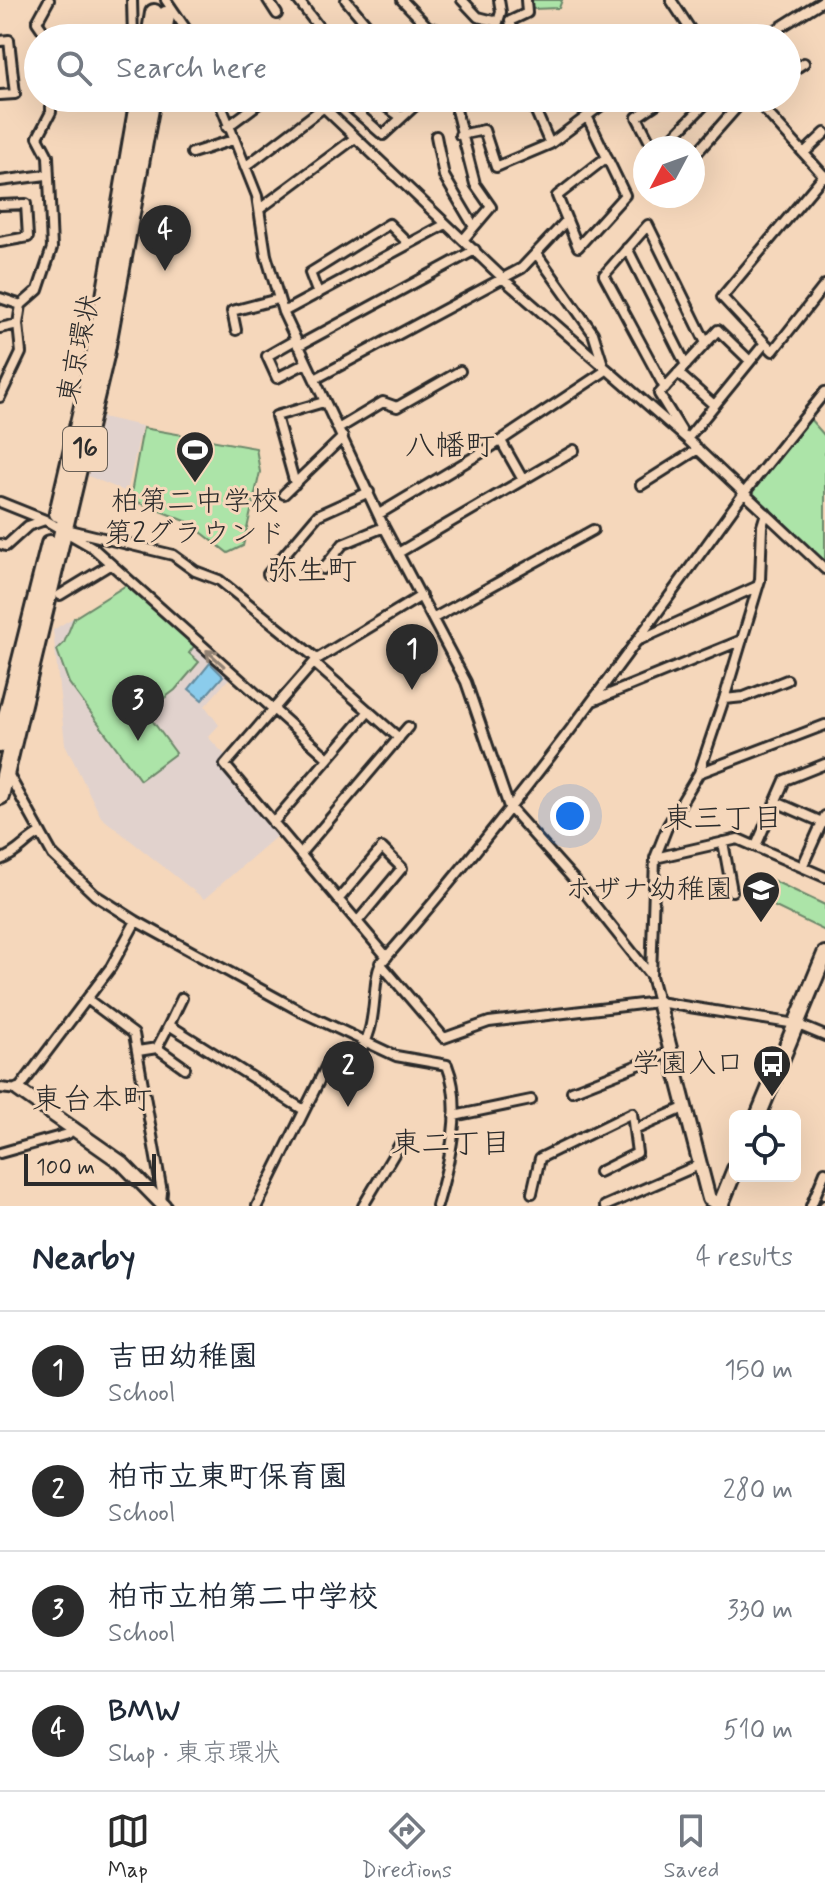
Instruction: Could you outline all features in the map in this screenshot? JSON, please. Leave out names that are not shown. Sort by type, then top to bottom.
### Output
[{"type":"highway","name":"東京環状","points":[[0,796],[55,524],[95,355],[137,112]]},
{"type":"highway","name":"東京環状","points":[[1,737],[121,279],[150,112]]},
{"type":"main road","points":[[760,1110],[825,954]]},
{"type":"main road","points":[[720,1206],[730,1182]]},
{"type":"street","points":[[38,24],[49,0]]},
{"type":"street","points":[[132,0],[133,24]]},
{"type":"street","points":[[268,0],[277,14]]},
{"type":"street","points":[[298,0],[316,24]]},
{"type":"street","points":[[346,0],[366,24]]},
{"type":"street","points":[[402,0],[425,24]]},
{"type":"street","points":[[462,0],[478,17],[498,22],[499,0]]},
{"type":"street","points":[[511,24],[510,21],[527,13],[526,0]]},
{"type":"street","points":[[671,0],[685,24]]},
{"type":"street","points":[[782,24],[811,3],[824,0]]},
{"type":"street","points":[[162,10],[177,24]]},
{"type":"street","points":[[0,41],[9,40],[15,94],[0,95]]},
{"type":"street","points":[[0,397],[21,353],[18,324],[21,305],[38,290],[52,248],[47,150],[38,137],[51,112]]},
{"type":"street","points":[[222,112],[261,208],[266,255],[283,312],[384,527],[466,682],[509,807],[577,883],[651,976]]},
{"type":"street","points":[[227,127],[247,112]]},
{"type":"street","points":[[245,167],[317,112]]},
{"type":"street","points":[[329,112],[504,278],[605,371],[684,436],[825,569]]},
{"type":"street","points":[[356,112],[379,134],[387,134],[407,112]]},
{"type":"street","points":[[394,112],[401,117]]},
{"type":"street","points":[[456,112],[475,184],[491,207],[463,240]]},
{"type":"street","points":[[536,112],[550,144]]},
{"type":"street","points":[[460,135],[484,130],[496,167],[550,144],[592,112]]},
{"type":"street","points":[[644,112],[637,117],[647,136]]},
{"type":"street","points":[[674,136],[697,112]]},
{"type":"street","points":[[705,143],[733,112]]},
{"type":"street","points":[[767,112],[824,172],[722,297],[773,351],[825,285]]},
{"type":"street","points":[[587,116],[607,157],[625,195],[578,247],[557,196],[607,157]]},
{"type":"street","points":[[805,152],[825,133]]},
{"type":"street","points":[[436,136],[444,176],[473,225]]},
{"type":"street","points":[[261,208],[355,138]]},
{"type":"street","points":[[192,153],[233,140]]},
{"type":"street","points":[[0,181],[46,175]]},
{"type":"street","points":[[0,205],[26,204],[28,237],[0,242]]},
{"type":"street","points":[[315,379],[504,278],[536,253],[567,220]]},
{"type":"street","points":[[318,294],[310,273],[389,224],[409,244]]},
{"type":"street","points":[[283,312],[446,224]]},
{"type":"street","points":[[665,388],[604,275],[648,225],[706,343]]},
{"type":"street","points":[[627,248],[686,365]]},
{"type":"street","points":[[306,363],[277,378],[267,356],[475,250]]},
{"type":"street","points":[[536,253],[593,333],[605,371]]},
{"type":"street","points":[[0,298],[21,305]]},
{"type":"street","points":[[236,330],[232,311],[278,299]]},
{"type":"street","points":[[0,328],[18,324]]},
{"type":"street","points":[[684,436],[659,394],[718,330],[750,361]]},
{"type":"street","points":[[684,436],[765,343]]},
{"type":"street","points":[[284,494],[340,433],[383,402],[397,407],[460,371]]},
{"type":"street","points":[[379,514],[501,441],[605,371]]},
{"type":"street","points":[[678,373],[714,405]]},
{"type":"street","points":[[257,1206],[326,1067],[354,1058],[365,1041],[372,1023],[384,960],[594,700],[744,493],[825,392]]},
{"type":"street","points":[[295,484],[276,416],[324,402]]},
{"type":"street","points":[[501,441],[523,480]]},
{"type":"street","points":[[641,485],[698,449]]},
{"type":"street","points":[[398,553],[574,450]]},
{"type":"street","points":[[268,574],[318,515],[369,492]]},
{"type":"street","points":[[0,502],[55,524],[173,555],[195,571],[219,580],[315,661],[399,738]]},
{"type":"street","points":[[720,1206],[709,1199],[651,976],[655,858],[668,825],[699,773],[724,699],[758,586],[766,513]]},
{"type":"street","points":[[0,544],[6,546],[28,526],[55,524],[92,547],[328,758]]},
{"type":"street","points":[[323,569],[343,544],[384,527]]},
{"type":"street","points":[[434,618],[593,530]]},
{"type":"street","points":[[60,595],[111,564]]},
{"type":"street","points":[[638,640],[758,586]]},
{"type":"street","points":[[421,596],[315,661],[225,765],[357,922],[444,1038],[489,1022],[658,1002],[796,1024],[825,1036]]},
{"type":"street","points":[[594,700],[742,640]]},
{"type":"street","points":[[724,699],[744,697],[787,680]]},
{"type":"street","points":[[273,823],[369,711]]},
{"type":"street","points":[[699,773],[825,725]]},
{"type":"street","points":[[300,854],[408,727]]},
{"type":"street","points":[[756,846],[785,780],[825,764]]},
{"type":"street","points":[[6,771],[53,855],[84,885],[136,921],[302,1012],[396,1056],[447,1065],[455,1083],[454,1116],[437,1206]]},
{"type":"street","points":[[776,802],[824,820],[802,867]]},
{"type":"street","points":[[0,860],[19,852],[29,839],[41,833]]},
{"type":"street","points":[[655,858],[738,839],[825,877]]},
{"type":"street","points":[[723,842],[732,891]]},
{"type":"street","points":[[338,900],[382,848],[402,868],[357,922]]},
{"type":"street","points":[[18,1090],[111,967],[136,921]]},
{"type":"street","points":[[157,1048],[182,998]]},
{"type":"street","points":[[87,999],[134,1034],[162,1204]]},
{"type":"street","points":[[169,1025],[304,1110]]},
{"type":"street","points":[[138,1051],[157,1048],[185,1068]]},
{"type":"street","points":[[572,1091],[671,1052]]},
{"type":"street","points":[[0,1088],[18,1090],[74,1127],[122,1163],[162,1204]]},
{"type":"street","points":[[454,1116],[531,1100]]},
{"type":"street","points":[[634,1130],[686,1107]]},
{"type":"street","points":[[532,1193],[540,1158],[632,1113],[637,1153],[599,1172]]},
{"type":"street","points":[[0,1153],[68,1134],[74,1127]]},
{"type":"street","points":[[363,1206],[400,1144]]},
{"type":"street","points":[[605,1206],[701,1164]]},
{"type":"street","points":[[811,1206],[825,1172]]},
{"type":"shaded area","points":[[102,417],[142,426],[127,492],[88,476]]},
{"type":"shaded area","points":[[128,584],[232,675],[205,706],[219,725],[208,737],[225,755],[219,763],[278,835],[204,899],[101,817],[65,744],[53,630]]},
{"type":"green space","points":[[531,0],[562,0],[559,8],[532,9]]},
{"type":"green space","points":[[810,419],[825,436],[825,565],[749,495]]},
{"type":"green space","name":"柏第二中学校 第2グラウンド","points":[[143,428],[256,448],[260,472],[243,546],[228,553],[188,522],[130,499]]},
{"type":"green space","points":[[128,584],[195,645],[189,653],[199,662],[175,690],[146,712],[176,753],[140,780],[69,683],[57,650],[64,643],[74,618]]},
{"type":"green space","points":[[770,879],[825,905],[825,931],[761,900]]},
{"type":"water","points":[[210,663],[223,676],[202,700],[189,689]]},
{"type":"place","name":"BMW","points":[[165,271]]},
{"type":"place","name":"柏第二中学校 第2グラウンド","points":[[195,484]]},
{"type":"place","name":"吉田幼稚園","points":[[412,690]]},
{"type":"place","name":"柏市立柏第二中学校","points":[[138,741]]},
{"type":"place","name":"ホザナ幼稚園","points":[[761,924]]},
{"type":"place","name":"学園入口","points":[[772,1098]]},
{"type":"place","name":"柏市立東町保育園","points":[[348,1107]]},
{"type":"district","name":"八幡町","points":[[450,446]]},
{"type":"district","name":"弥生町","points":[[312,571]]},
{"type":"district","name":"東三丁目","points":[[723,819]]},
{"type":"district","name":"東台本町","points":[[92,1100]]},
{"type":"district","name":"東二丁目","points":[[451,1144]]}]
